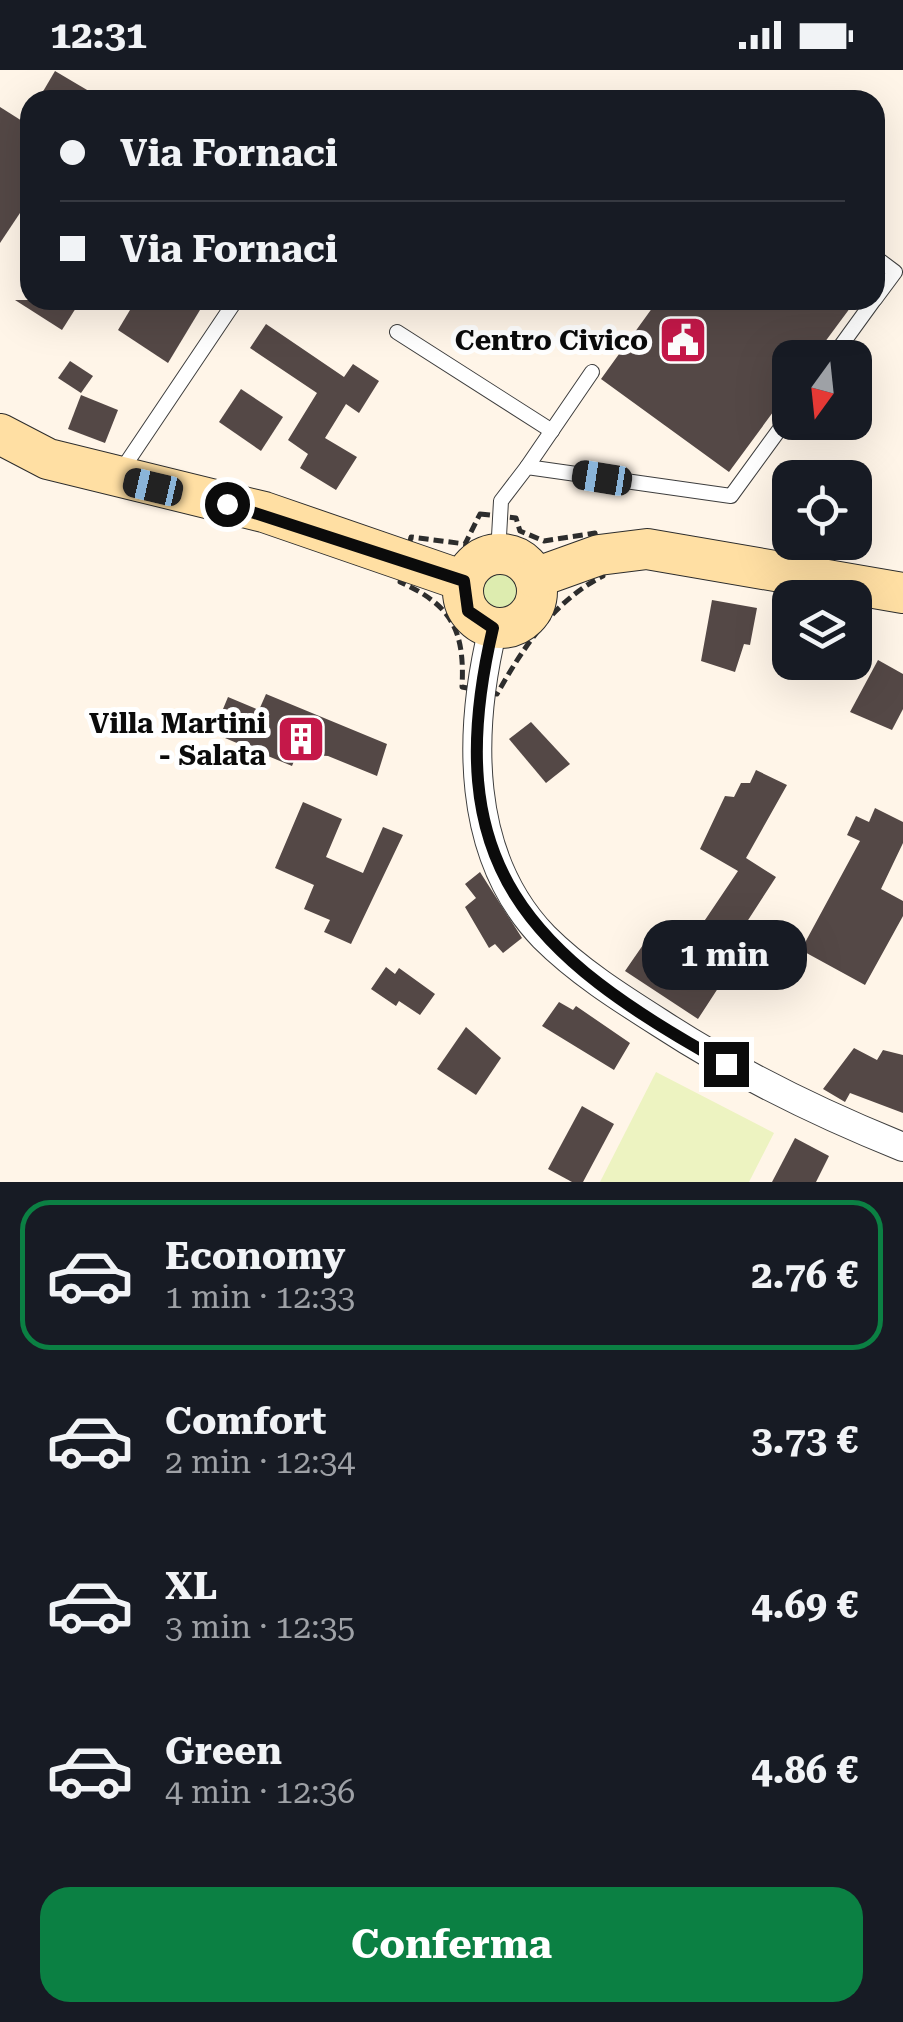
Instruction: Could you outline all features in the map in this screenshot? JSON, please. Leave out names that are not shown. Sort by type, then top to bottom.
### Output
[{"type":"street","points":[[1,437],[48,459],[264,512],[464,581]]},
{"type":"street","points":[[535,578],[599,555],[646,550],[903,593]]},
{"type":"street","points":[[498,554],[517,558],[535,578],[537,597],[529,615],[513,627],[493,628],[468,611],[464,581],[481,559],[498,554]]},
{"type":"street","points":[[493,628],[476,724],[476,777],[490,840],[520,908],[570,961],[700,1050],[780,1094],[903,1147]]},
{"type":"lane","points":[[885,265],[895,272],[885,286]]},
{"type":"lane","points":[[116,478],[229,310]]},
{"type":"lane","points":[[845,340],[868,310]]},
{"type":"lane","points":[[397,332],[552,431]]},
{"type":"lane","points":[[498,554],[501,501],[592,372]]},
{"type":"lane","points":[[527,467],[731,496],[772,440]]},
{"type":"path","points":[[411,537],[465,544],[480,514]]},
{"type":"path","points":[[497,694],[527,643],[550,622],[561,602],[603,576]]},
{"type":"path","points":[[400,582],[440,604],[450,618],[462,653],[462,687]]},
{"type":"green space","points":[[500,573],[513,579],[519,592],[513,605],[500,611],[487,605],[481,592],[487,579]]},
{"type":"green space","points":[[656,1072],[774,1133],[749,1182],[600,1182]]},
{"type":"building","points":[[55,71],[87,90],[44,90]]},
{"type":"building","points":[[0,107],[20,120],[20,213],[0,243]]},
{"type":"building","points":[[31,310],[75,310],[62,330]]},
{"type":"building","points":[[130,310],[200,310],[168,363],[118,330]]},
{"type":"building","points":[[651,310],[849,310],[826,340],[772,340],[772,413],[729,472],[601,379]]},
{"type":"building","points":[[266,324],[344,377],[353,364],[379,381],[359,413],[346,404],[325,438],[357,457],[336,490],[300,468],[308,454],[288,440],[317,393],[250,348]]},
{"type":"building","points":[[70,361],[93,376],[81,393],[58,378]]},
{"type":"building","points":[[241,389],[283,417],[261,451],[219,422]]},
{"type":"building","points":[[81,395],[118,410],[105,443],[68,429]]},
{"type":"building","points":[[712,600],[757,608],[750,645],[744,644],[735,672],[701,661]]},
{"type":"building","points":[[878,660],[903,674],[903,709],[892,730],[850,712],[867,680],[872,680]]},
{"type":"building","name":"Villa Martini - Salata","points":[[266,694],[387,744],[377,776],[328,756],[297,754],[292,766],[213,733],[228,697],[259,710]]},
{"type":"building","points":[[531,722],[570,764],[546,783],[509,739]]},
{"type":"building","points":[[756,770],[787,785],[746,858],[776,877],[717,968],[716,974],[724,979],[698,1019],[625,971],[645,942],[676,963],[738,871],[700,849],[725,796],[734,797],[741,783],[750,783]]},
{"type":"building","points":[[303,802],[342,819],[326,857],[363,873],[383,827],[403,835],[351,944],[324,932],[330,920],[304,909],[314,885],[275,868]]},
{"type":"building","points":[[875,808],[903,822],[903,843],[881,889],[903,901],[903,916],[865,985],[801,950],[860,841],[847,835],[856,816],[869,822]]},
{"type":"building","points":[[480,872],[522,938],[503,953],[495,944],[489,948],[465,907],[476,898],[465,884]]},
{"type":"building","points":[[386,967],[395,974],[399,968],[435,994],[420,1015],[399,1001],[396,1006],[371,989]]},
{"type":"building","points":[[559,1002],[573,1010],[576,1006],[630,1043],[614,1070],[542,1026]]},
{"type":"building","points":[[466,1027],[501,1058],[476,1095],[437,1069]]},
{"type":"building","points":[[854,1048],[877,1060],[883,1050],[903,1055],[903,1113],[850,1093],[845,1102],[823,1089]]},
{"type":"building","points":[[582,1106],[614,1124],[583,1182],[572,1182],[548,1169]]},
{"type":"building","points":[[795,1138],[829,1156],[816,1182],[772,1182]]},
{"type":"place","name":"Centro Civico","points":[[683,340]]},
{"type":"place","name":"Villa Martini - Salata","points":[[301,739]]},
{"type":"route","points":[[227,504],[264,512],[464,581],[462,591],[468,611],[474,619],[493,628],[476,724],[476,777],[490,840],[520,908],[570,961],[632,1006],[726,1064]]}]
